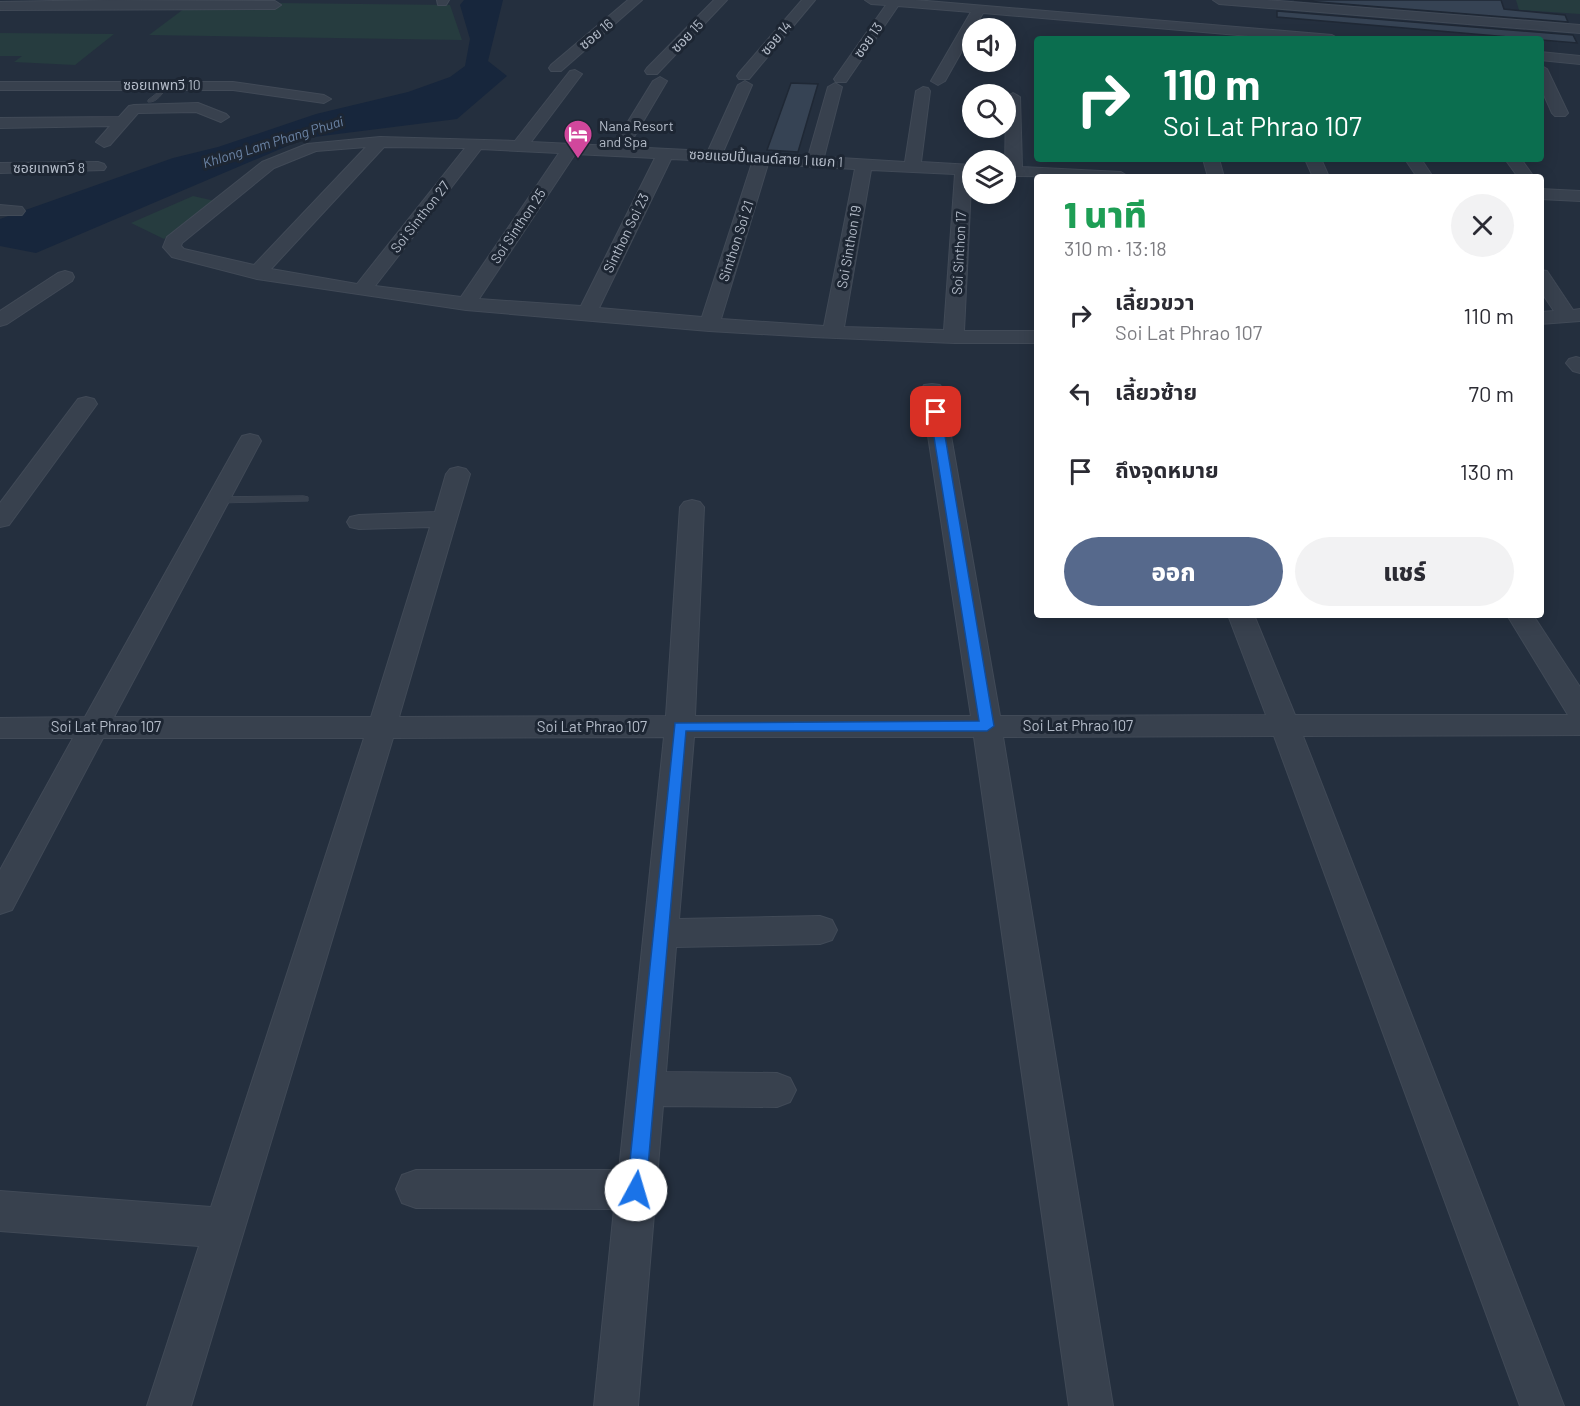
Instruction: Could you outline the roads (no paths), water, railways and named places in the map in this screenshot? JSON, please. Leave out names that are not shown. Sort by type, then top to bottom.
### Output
[{"type":"street","name":"ซอย 16","points":[[556,68],[636,0]]},
{"type":"street","name":"ซอย 15","points":[[616,152],[656,76],[722,0]]},
{"type":"street","name":"ซอย 14","points":[[714,155],[744,80],[809,0]]},
{"type":"street","points":[[872,0],[979,9],[1064,22],[1155,24],[1246,36]]},
{"type":"street","points":[[1219,0],[1335,5],[1425,16],[1580,29]]},
{"type":"street","points":[[1421,0],[1425,16]]},
{"type":"street","name":"ซอย 13","points":[[815,160],[838,83],[894,2]]},
{"type":"street","points":[[0,6],[275,5]]},
{"type":"street","points":[[1514,8],[1521,24]]},
{"type":"street","points":[[938,81],[979,9]]},
{"type":"street","points":[[1153,36],[1155,24]]},
{"type":"street","points":[[1544,56],[1580,60]]},
{"type":"street","points":[[520,146],[575,74]]},
{"type":"street","points":[[1544,78],[1560,112]]},
{"type":"street","name":"ซอยเทพทวี 10","points":[[0,86],[233,86],[324,99]]},
{"type":"street","points":[[913,165],[923,92]]},
{"type":"street","points":[[104,142],[134,109],[198,107],[221,117]]},
{"type":"street","points":[[0,123],[140,126]]},
{"type":"street","points":[[257,273],[380,142]]},
{"type":"street","name":"ซอยแฮปปี้แลนด์สาย 1 แยก 1","points":[[257,273],[178,253],[172,247],[173,241],[275,162],[313,147],[380,142],[477,144],[962,169]]},
{"type":"street","name":"Soi Sinthon 27","points":[[362,290],[477,144]]},
{"type":"street","name":"Soi Sinthon 25","points":[[466,304],[570,149]]},
{"type":"street","name":"Sinthon Soi 23","points":[[587,313],[665,154]]},
{"type":"street","name":"Sinthon Soi 21","points":[[709,325],[762,158]]},
{"type":"street","name":"Soi Sinthon 19","points":[[833,331],[864,163]]},
{"type":"street","name":"ซอยเทพทวี 8","points":[[0,168],[99,167]]},
{"type":"street","points":[[1016,172],[1038,174]]},
{"type":"street","points":[[1544,194],[1580,196]]},
{"type":"street","name":"Soi Sinthon 17","points":[[954,337],[965,204]]},
{"type":"street","points":[[257,273],[466,304],[709,325],[954,337],[1034,337]]},
{"type":"street","points":[[0,320],[65,277]]},
{"type":"street","points":[[1544,280],[1574,316]]},
{"type":"street","points":[[1544,318],[1574,316]]},
{"type":"street","points":[[932,390],[987,726],[1090,1406]]},
{"type":"street","points":[[0,520],[86,404]]},
{"type":"street","points":[[0,900],[250,441]]},
{"type":"street","points":[[169,1406],[382,727],[458,474]]},
{"type":"street","points":[[616,1406],[680,726],[692,507]]},
{"type":"street","points":[[358,522],[444,519]]},
{"type":"street","points":[[1242,618],[1542,1406]]},
{"type":"street","points":[[1522,618],[1580,710]]},
{"type":"street","name":"Soi Lat Phrao 107","points":[[0,728],[1580,725]]},
{"type":"street","points":[[660,933],[820,930]]},
{"type":"street","points":[[646,1089],[777,1090]]},
{"type":"street","points":[[416,1189],[636,1190]]},
{"type":"street","points":[[0,1211],[225,1228]]},
{"type":"lane","points":[[150,101],[165,85]]},
{"type":"lane","points":[[217,500],[304,499]]},
{"type":"water","name":"Khlong Lam Phang Phuai","points":[[464,0],[503,0],[488,61],[507,76],[457,119],[306,138],[36,253],[0,246],[0,219],[173,158],[218,147],[316,114],[408,92],[450,77],[465,66],[470,39],[460,5]]},
{"type":"place","name":"Nana Resort and Spa","points":[[578,160]]}]
